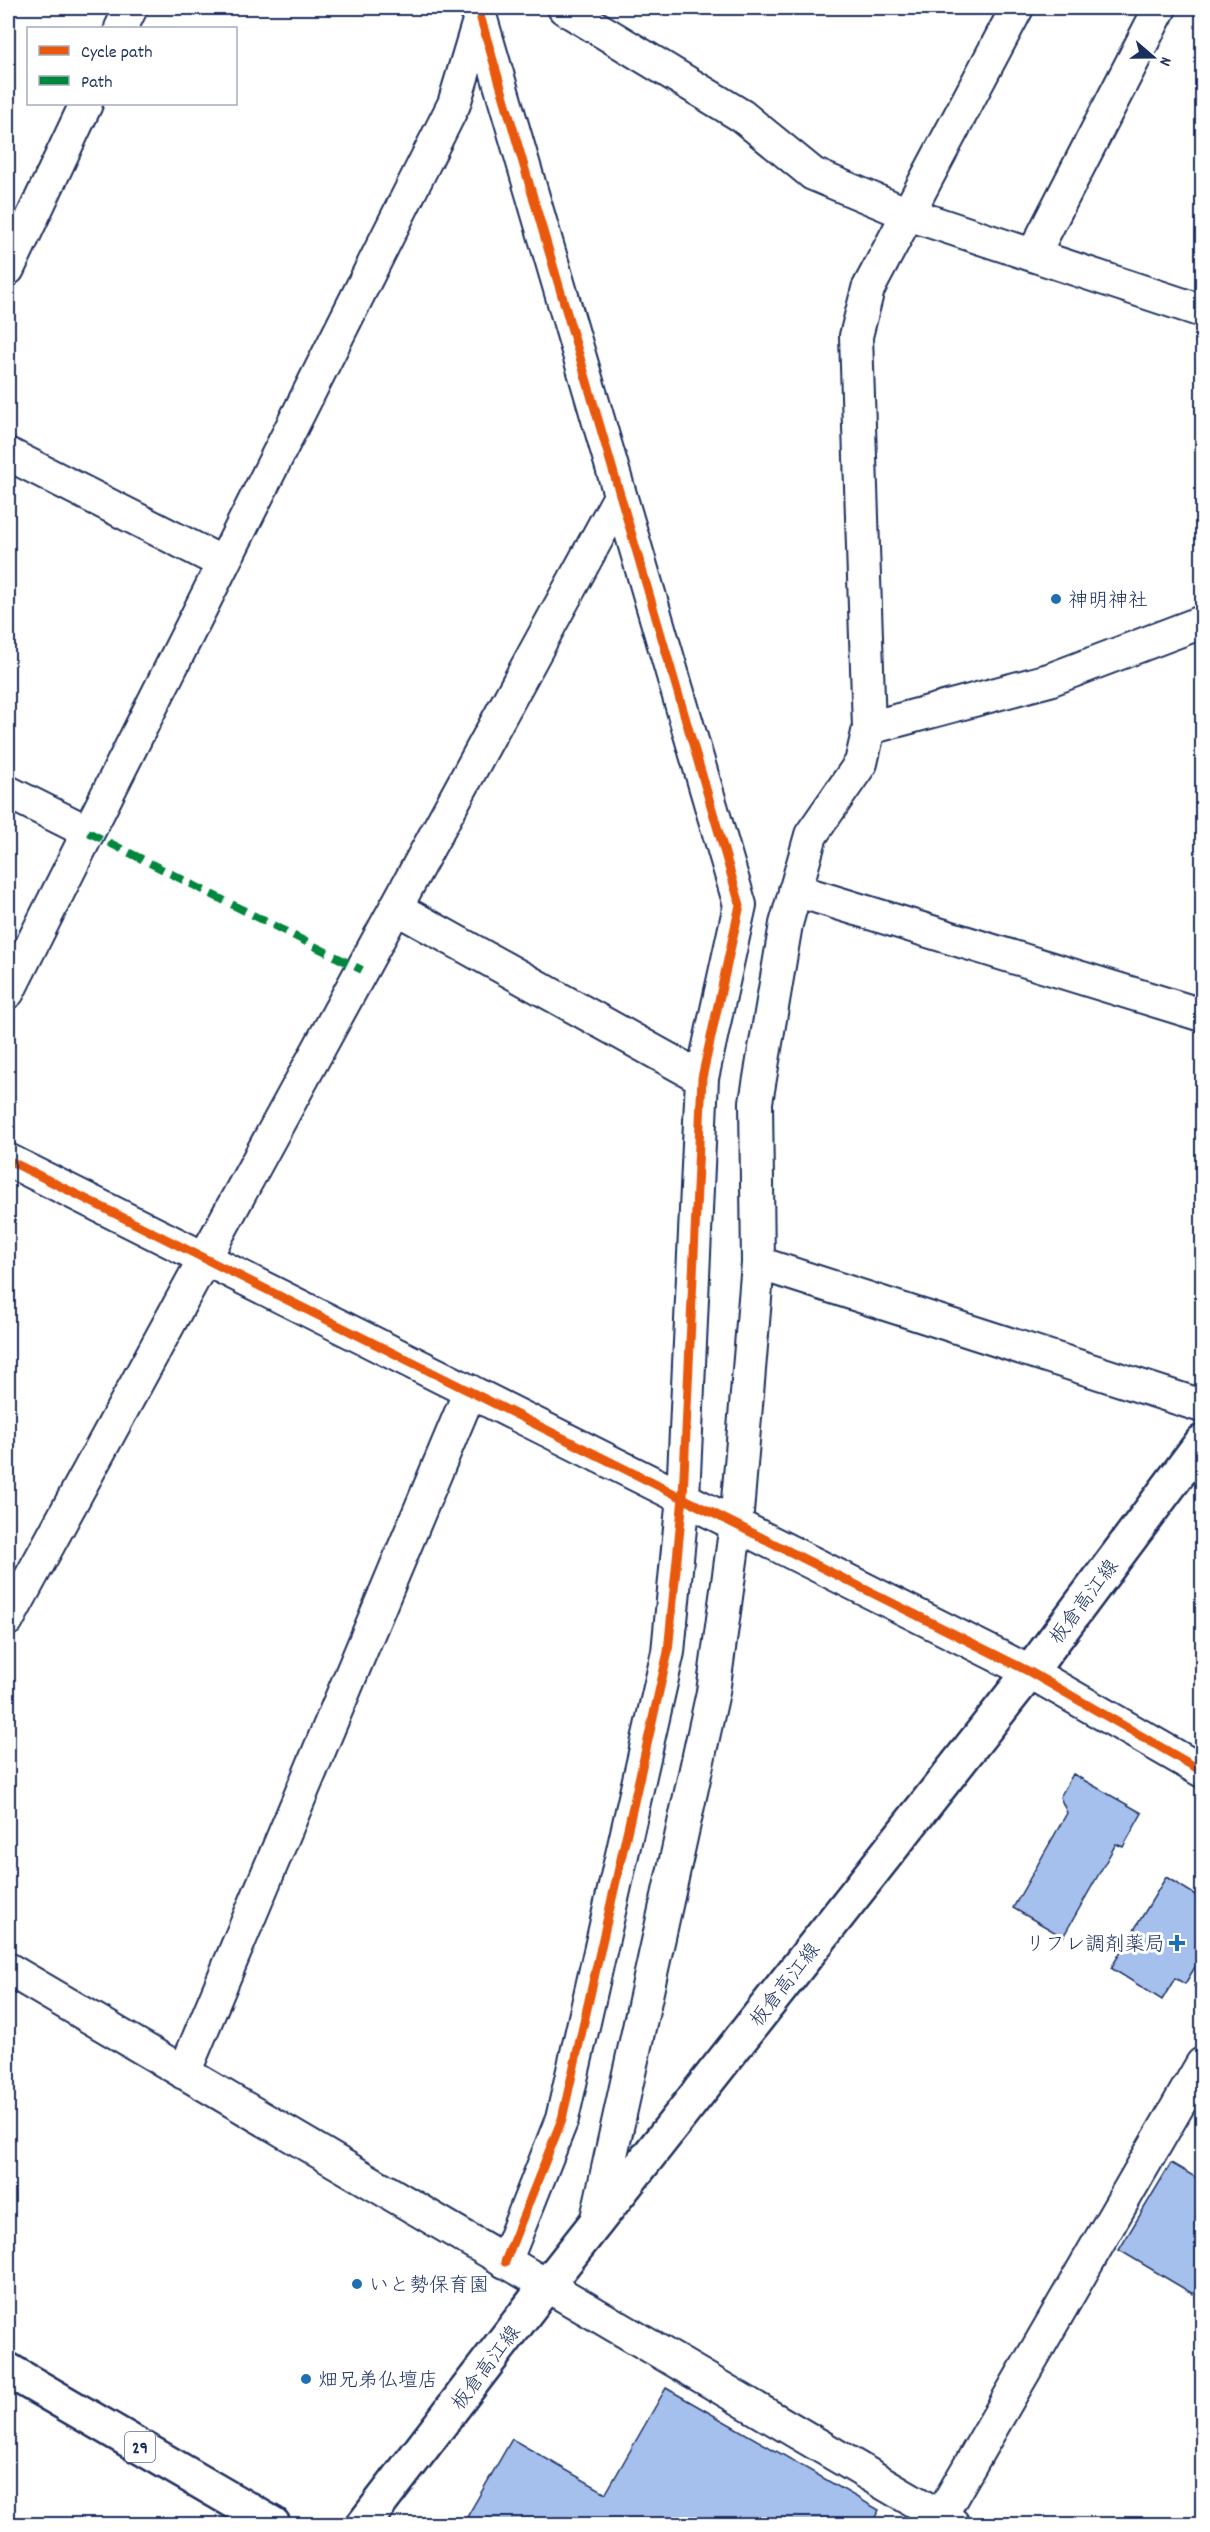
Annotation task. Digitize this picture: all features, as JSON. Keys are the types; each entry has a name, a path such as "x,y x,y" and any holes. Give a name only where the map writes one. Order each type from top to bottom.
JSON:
{"main road":[{"name":"板倉高江線","path":"364,2524 546,2286 1030,1672 1203,1442"},
{"name":"29","path":"8,2370 273,2524"}],"street":[{"path":"122,27 131,8"},
{"path":"564,8 742,116 813,174 908,214 1203,311"},
{"path":"596,2223 713,1692 736,1524 758,1263 756,1102 786,924 810,835 861,763 869,728 856,336 868,289 1017,8"},
{"path":"1033,255 1160,8"},
{"path":"481,13 619,498 740,904 702,1078 683,1497 668,1652 562,2119 505,2262"},
{"path":"8,992 454,104 481,13"},
{"path":"8,269 86,105"},
{"path":"8,454 223,563"},
{"path":"8,1619 619,498"},
{"path":"869,728 1049,680 1203,622"},
{"path":"8,792 88,832"},
{"path":"795,890 1203,1015"},
{"path":"396,908 702,1078"},
{"path":"8,1160 1030,1672 1203,1771"},
{"path":"758,1263 1203,1406"},
{"path":"184,2073 470,1391"},
{"path":"8,1969 947,2521 1203,2064"}],"building":[{"path":"1073,1774 1142,1813 1123,1847 1116,1844 1063,1937 1013,1908 1067,1813 1060,1797"},
{"path":"1166,1877 1202,1899 1202,1971 1195,1967 1185,1984 1175,1978 1162,2000 1111,1968"},
{"path":"1202,1972 1202,1991 1194,1986"},
{"path":"1171,2163 1200,2180 1202,2175 1202,2277 1193,2294 1119,2250"},
{"path":"666,2388 879,2510 871,2524 463,2524 512,2439 606,2493"}],"marked path":[{"path":"88,832 362,970"}],"cycle path":[{"path":"481,19 740,905 702,1078 683,1497 668,1652 562,2119 505,2262"},
{"path":"8,1160 1030,1672 1202,1771"}],"place":[{"name":"神明神社","path":"1056,599"},
{"name":"リフレ調剤薬局","path":"1177,1943"},
{"name":"いと勢保育園","path":"357,2284"},
{"name":"畑兄弟仏壇店","path":"306,2379"}]}
